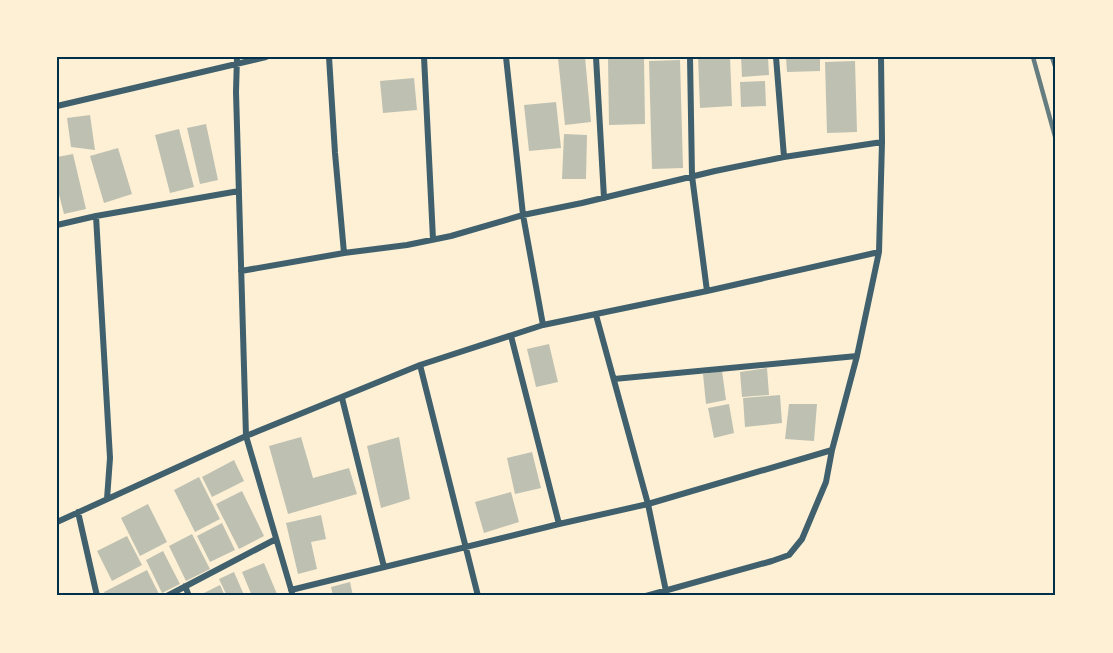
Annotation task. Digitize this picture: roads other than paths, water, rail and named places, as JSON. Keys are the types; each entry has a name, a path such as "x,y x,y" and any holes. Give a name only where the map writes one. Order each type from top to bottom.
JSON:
{"street":[{"path":"57,106 237,60 266,57"},
{"path":"329,57 344,253"},
{"path":"424,57 433,239"},
{"path":"506,57 523,215 543,325"},
{"path":"596,57 604,198"},
{"path":"690,57 692,176 707,291"},
{"path":"776,57 784,157"},
{"path":"646,596 667,593 789,555 802,538 826,482 831,450 857,356 879,252 882,142 881,57"},
{"path":"237,60 246,436 292,593 384,567 648,504 831,450"},
{"path":"241,271 344,253 407,245 451,236 523,215 692,176 784,157 882,142"},
{"path":"57,225 239,191"},
{"path":"96,216 110,458 107,499"},
{"path":"57,522 246,436 420,365 543,325 879,252"},
{"path":"596,315 648,504 667,593"},
{"path":"511,336 559,524"},
{"path":"614,379 857,356"},
{"path":"420,365 478,596"},
{"path":"342,398 384,567"},
{"path":"78,512 97,596"},
{"path":"166,596 276,539"},
{"path":"185,586 189,596"}],"railway":[{"path":"1033,57 1056,140"},
{"path":"1052,57 1056,69"}]}
